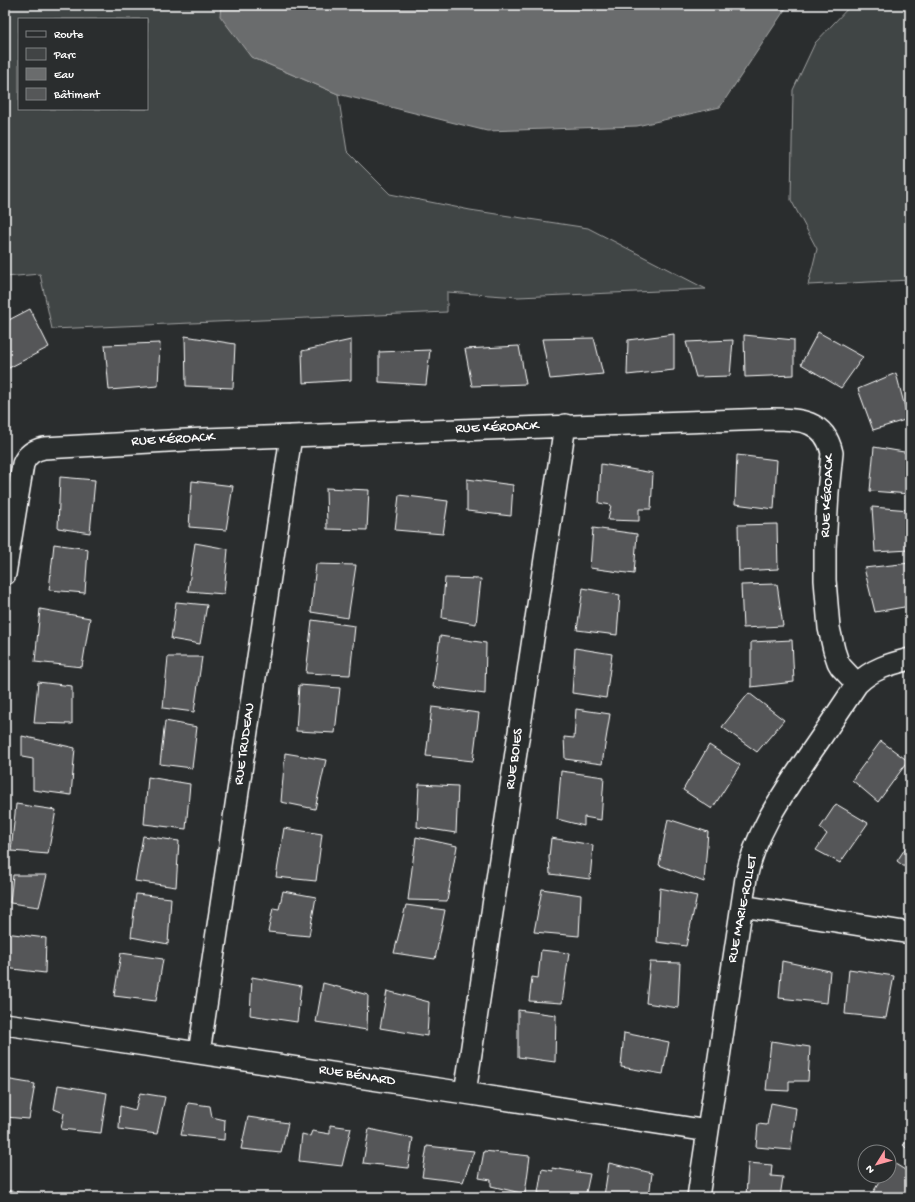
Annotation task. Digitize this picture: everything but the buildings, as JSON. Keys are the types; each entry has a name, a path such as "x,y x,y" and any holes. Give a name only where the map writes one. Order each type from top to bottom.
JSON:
{"street":[{"name":"RUE KÉROACK","path":"5,574 23,464 29,454 37,450 50,447 204,438 784,419 807,422 819,429 827,439 832,453 828,492 825,572 830,636 838,662 857,684"},
{"name":"RUE BOIES","path":"465,1093 565,425"},
{"name":"RUE TRUDEAU","path":"199,1053 291,436"},
{"name":"RUE MARIE-ROLLET","path":"698,1197 742,906 749,865 756,843 785,791 857,684 879,668 910,659"},
{"path":"742,906 910,934"},
{"name":"RUE BÉNARD","path":"5,1024 708,1131"}],"green space":[{"path":"5,5 222,5 251,57 338,94 347,151 390,194 470,210 588,228 706,289 518,297 447,292 447,312 52,329 40,274 5,277"},
{"path":"851,5 910,5 910,280 808,285 817,249 791,200 793,90 815,43"}],"water":[{"path":"221,5 788,5 720,107 637,126 487,131 338,94 251,57 220,16"}]}
